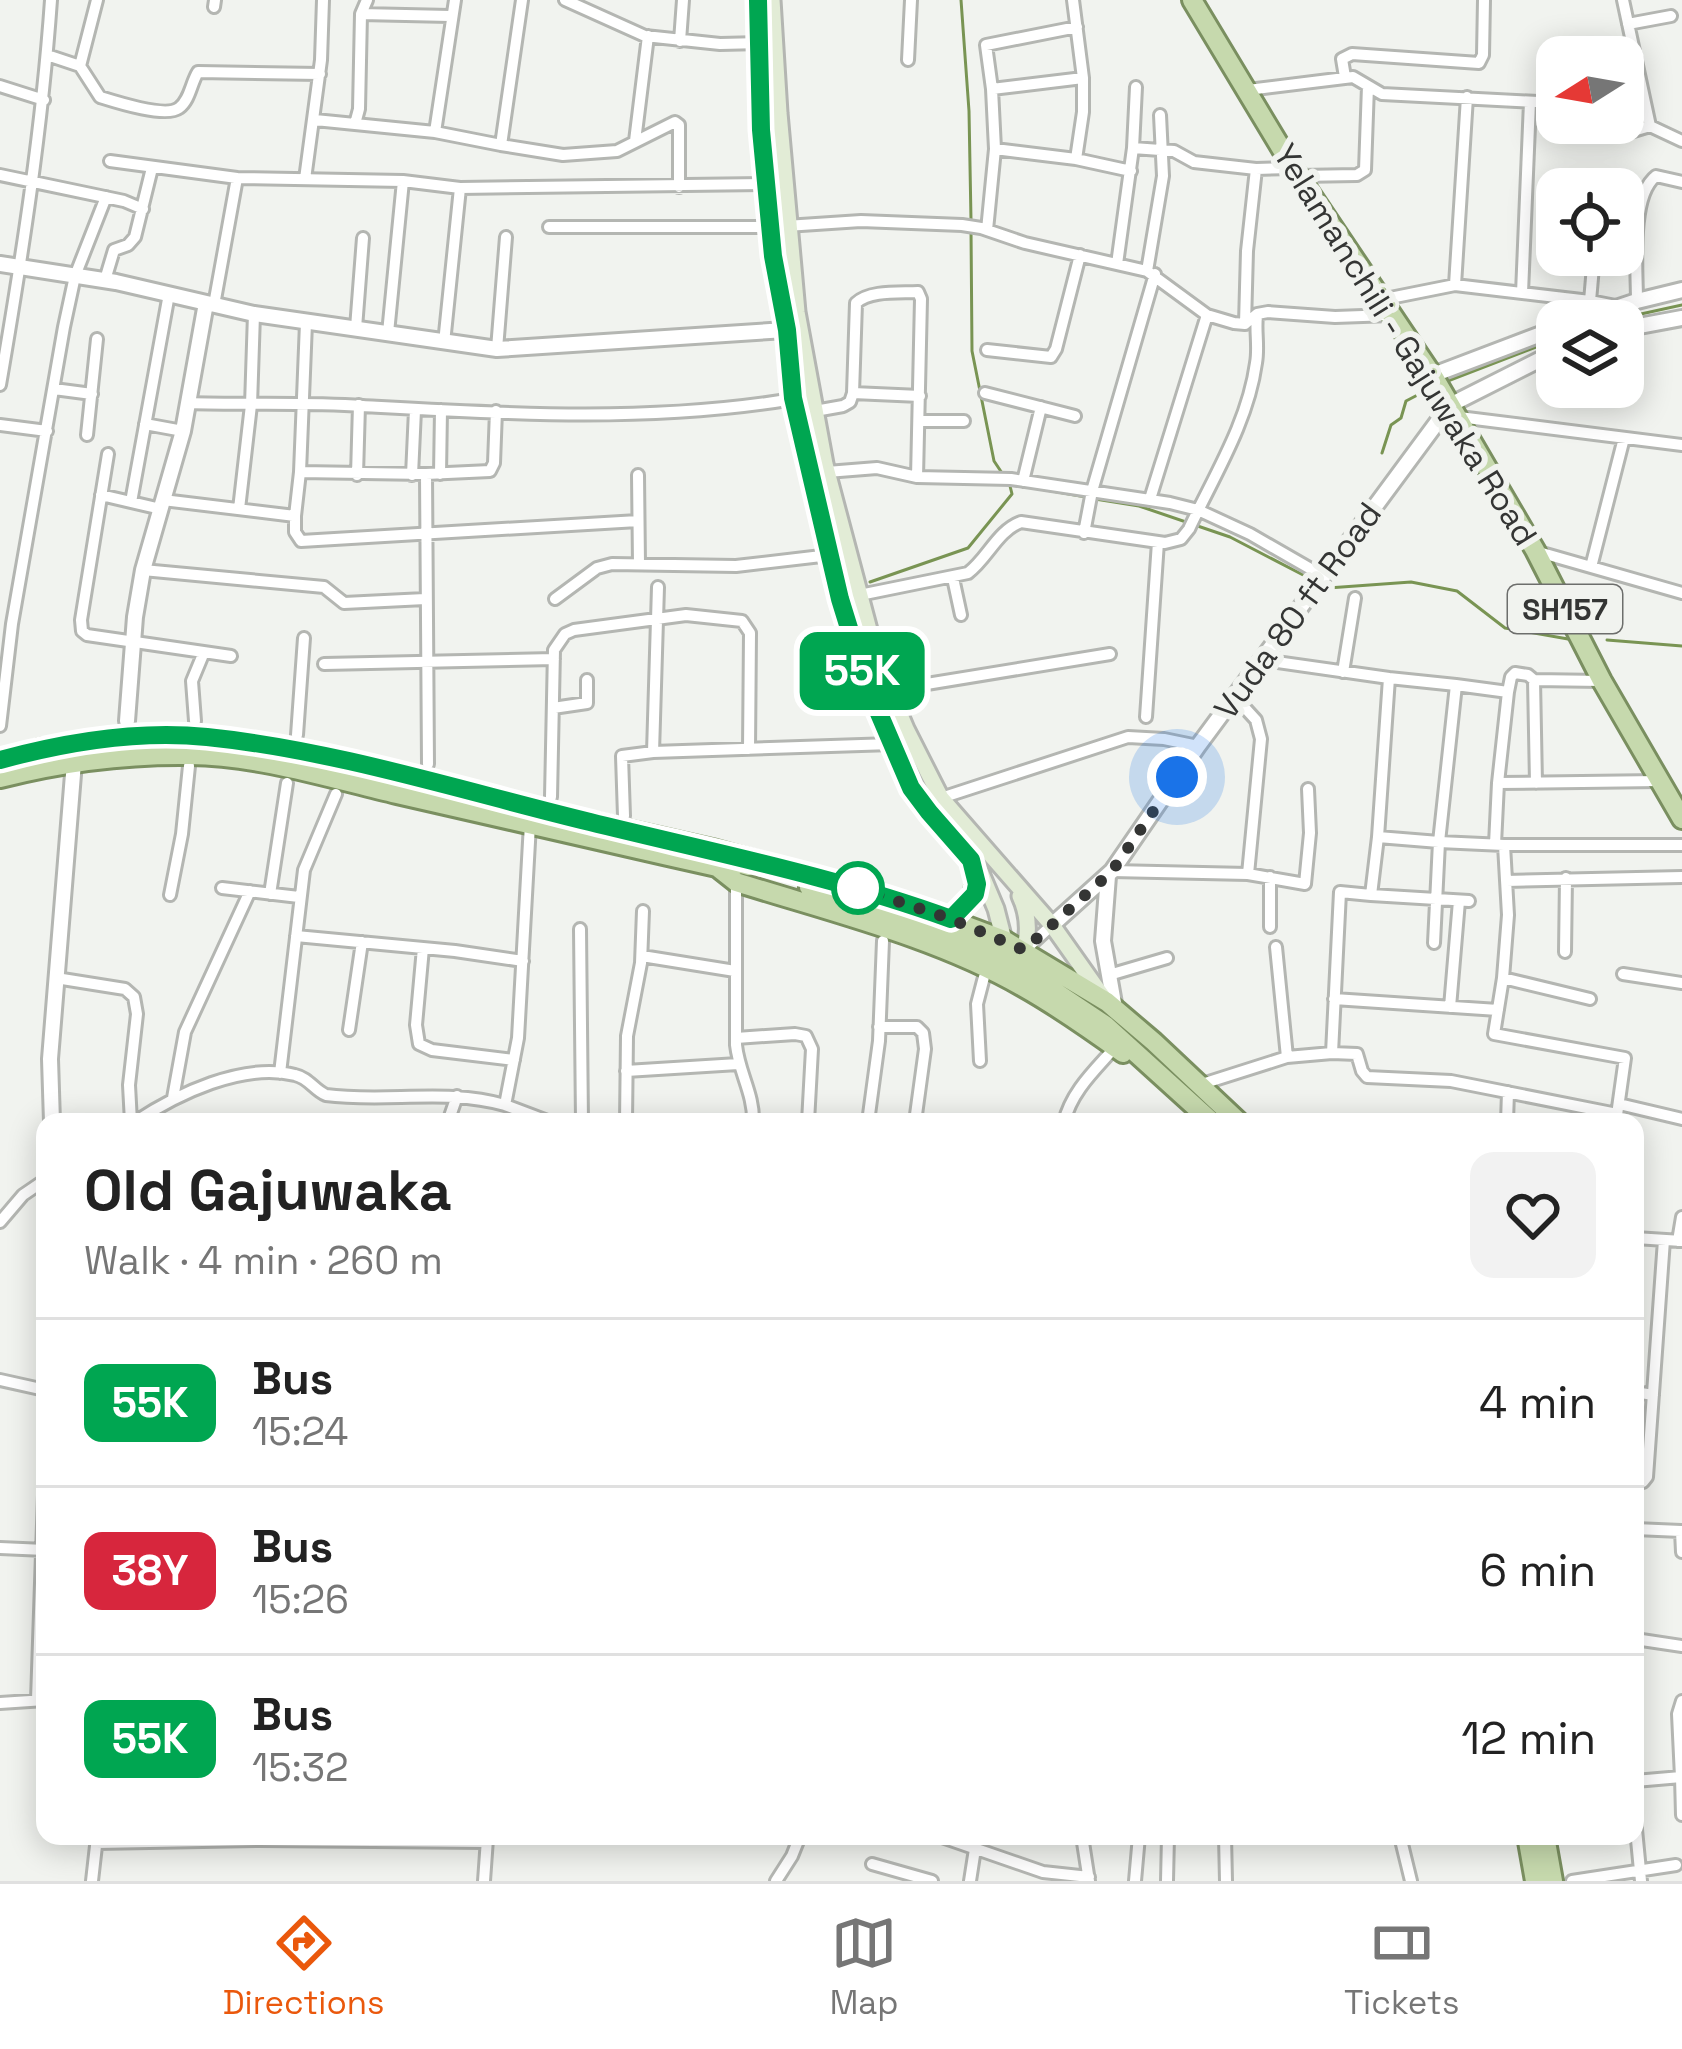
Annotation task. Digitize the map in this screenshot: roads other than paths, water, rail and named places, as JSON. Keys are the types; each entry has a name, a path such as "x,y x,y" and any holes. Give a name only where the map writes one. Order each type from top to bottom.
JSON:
{"main road":[{"path":"758,0 766,184 780,226 827,472 890,691 941,798 1052,925 1111,1006 1229,1113"},
{"path":"772,0 780,226 773,256 793,398 840,599 866,683 919,800 971,860 990,892 1011,952"},
{"name":"Yelamanchili - Gajuwaka Road","path":"1192,0 1296,172 1434,377 1682,819"},
{"path":"0,760 88,742 205,736 369,767 862,890 951,919 1011,952 1076,995 1202,1113"},
{"path":"0,778 74,762 129,757 228,758 530,824 711,854 1011,952"},
{"path":"711,854 736,882 898,932 983,967 1149,1066"},
{"path":"951,919 975,894 971,860"},
{"path":"1007,872 1026,909 1027,927 1011,952"},
{"path":"1076,995 1111,1006"},
{"path":"1529,1845 1535,1881"},
{"path":"1547,1845 1553,1881"}],"street":[{"path":"0,385 44,100 51,0"},
{"path":"80,66 97,0"},
{"path":"305,179 320,74 322,0"},
{"path":"355,124 361,14 367,0"},
{"path":"435,132 454,0"},
{"path":"501,145 522,0"},
{"path":"565,0 648,37 761,43"},
{"path":"680,40 683,0"},
{"path":"908,60 911,0"},
{"path":"1073,0 1083,78 1076,159"},
{"path":"1345,77 1342,59 1352,54 1479,63 1484,0"},
{"path":"1623,0 1650,126"},
{"path":"361,14 450,16"},
{"path":"1628,24 1671,16"},
{"path":"984,229 995,149 986,45 1077,27"},
{"path":"635,141 648,37"},
{"path":"47,55 80,66 100,97 166,112 178,109 188,98 198,72 320,74"},
{"path":"1248,90 1353,76 1382,94 1536,103"},
{"path":"992,89 1083,78"},
{"path":"0,86 44,100"},
{"path":"1133,148 1174,151 1194,162 1357,175 1365,170 1368,86"},
{"path":"1117,264 1131,171 1136,87"},
{"path":"1455,285 1467,97"},
{"path":"1522,293 1530,103"},
{"path":"1084,532 1151,272 1163,176 1160,115"},
{"path":"315,120 435,132 563,155 616,152 675,122 680,125 679,187"},
{"path":"1644,128 1650,126 1682,142"},
{"path":"995,149 1131,171"},
{"path":"110,161 237,178 403,181 460,188 766,184"},
{"path":"106,280 114,250 132,242 152,168"},
{"path":"1245,324 1256,169"},
{"path":"0,175 143,209"},
{"path":"1637,300 1636,233 1648,183 1656,176 1682,182"},
{"path":"127,721 143,570 183,431 237,178"},
{"path":"388,333 403,181"},
{"path":"444,343 460,188"},
{"path":"0,726 16,601 75,276 106,197"},
{"path":"549,226 780,226 861,221 962,225 1151,272 1207,315 1245,324"},
{"path":"497,349 506,237"},
{"path":"356,328 364,238"},
{"path":"988,350 1046,358 1054,354 1080,256"},
{"path":"0,264 106,280 306,323 497,349 787,330"},
{"path":"1245,324 1268,312 1335,317 1455,285 1582,300"},
{"path":"1641,300 1682,290"},
{"path":"815,411 850,402 856,303 861,297 918,292 917,477"},
{"path":"131,502 169,294"},
{"path":"239,509 254,314"},
{"path":"840,599 968,573 1014,524 1034,522 1158,542 1181,539 1237,430 1248,398 1257,359 1257,314"},
{"path":"1150,499 1207,315"},
{"path":"1644,325 1682,318"},
{"path":"306,323 295,516 295,532 301,541 638,521"},
{"path":"1434,377 1536,336"},
{"path":"87,435 98,340"},
{"path":"1452,408 1536,362"},
{"path":"54,389 92,394"},
{"path":"853,393 920,396"},
{"path":"985,394 1076,416"},
{"path":"188,403 640,416 728,410 793,398"},
{"path":"356,475 358,405"},
{"path":"1017,480 1041,407"},
{"path":"1452,408 1682,445"},
{"name":"Vuda 80 ft Road","path":"1052,925 1110,873 1323,576 1452,408"},
{"path":"415,410 426,533 428,764"},
{"path":"440,474 441,410"},
{"path":"301,472 485,472 493,467 496,411"},
{"path":"919,422 964,421"},
{"path":"145,424 183,431"},
{"path":"0,425 47,431"},
{"path":"1591,567 1624,438"},
{"path":"108,454 80,626 87,635 231,656"},
{"path":"827,472 877,468 917,477 1017,480 1150,499 1198,510 1323,576"},
{"path":"638,475 639,564"},
{"path":"101,495 131,502 295,516"},
{"path":"1146,716 1158,542"},
{"path":"1535,550 1682,593"},
{"path":"555,599 604,566 736,566 830,555"},
{"path":"143,570 324,587 344,603 425,599"},
{"path":"953,578 961,615"},
{"path":"653,752 658,587"},
{"path":"0,598 16,601"},
{"path":"1343,672 1355,598"},
{"path":"551,797 554,659 558,641 574,630 702,615 734,619 747,626 749,748"},
{"path":"297,735 304,638"},
{"path":"195,721 192,681 204,652"},
{"path":"890,691 1109,653"},
{"path":"324,664 554,659"},
{"path":"1263,660 1508,692"},
{"path":"1199,1085 1287,1057 1358,1054 1367,1077 1451,1082 1617,1113 1625,1058 1494,1034 1508,915 1498,783 1512,675 1602,681"},
{"path":"1371,895 1389,678"},
{"path":"553,708 587,703 587,680"},
{"path":"1534,680 1535,783"},
{"path":"1434,943 1456,685"},
{"path":"1235,697 1256,720 1261,739 1248,874"},
{"path":"941,798 1116,740 1147,737 1198,746"},
{"path":"624,816 622,756 892,744"},
{"path":"51,1113 56,978 74,762"},
{"path":"170,895 189,766"},
{"path":"1498,783 1658,781"},
{"path":"270,894 287,783"},
{"path":"1111,1006 1103,941 1110,873 1248,874 1305,884 1310,833 1307,789"},
{"path":"280,1073 299,897 307,860 336,794"},
{"path":"498,1113 514,1060 530,824"},
{"path":"1378,838 1682,845"},
{"path":"1270,877 1270,927"},
{"path":"1506,881 1682,877"},
{"path":"1565,878 1565,952"},
{"path":"736,882 736,1038 738,1064 753,1100 753,1113"},
{"path":"222,888 299,897"},
{"path":"173,1098 185,1032 250,891"},
{"path":"1332,1053 1340,892 1464,901 1450,1007"},
{"path":"626,1113 627,1036 642,956 644,911"},
{"path":"1011,952 1052,925"},
{"path":"580,929 582,1113"},
{"path":"296,936 523,961"},
{"path":"869,1113 880,1027 883,941"},
{"path":"349,1030 362,942"},
{"path":"1276,947 1287,1057"},
{"path":"423,948 416,1025 419,1044 432,1050 514,1060"},
{"path":"642,956 735,971"},
{"path":"1109,975 1167,958"},
{"path":"1623,974 1682,983"},
{"path":"980,1061 977,1004 984,977"},
{"path":"56,978 125,989 134,997 132,1113"},
{"path":"1503,978 1590,999"},
{"path":"1334,999 1498,1010"},
{"path":"880,1027 917,1027 923,1033 916,1113"},
{"path":"736,1038 806,1036 812,1048 808,1113"},
{"path":"1067,1113 1077,1091 1109,1054"},
{"path":"626,1071 738,1064"},
{"path":"148,1113 213,1082 280,1073 304,1078 320,1093 336,1096 457,1096 526,1113"},
{"path":"1507,1113 1508,1092"},
{"path":"451,1113 457,1096"},
{"path":"1644,1115 1682,1119"},
{"path":"1,1219 36,1186"},
{"path":"1644,1239 1680,1241 1682,1216"},
{"path":"1644,1481 1664,1240"},
{"path":"0,1380 36,1388"},
{"path":"1644,1394 1653,1395"},
{"path":"1644,1529 1681,1531 1682,1562"},
{"path":"0,1548 36,1550"},
{"path":"1644,1640 1682,1646"},
{"path":"0,1703 36,1700"},
{"path":"1682,1701 1678,1714 1682,1814"},
{"path":"1644,1780 1681,1777"},
{"path":"92,1881 95,1845"},
{"path":"484,1881 487,1845"},
{"path":"776,1881 796,1845"},
{"path":"964,1845 1043,1872 1089,1879 1083,1845"},
{"path":"1135,1881 1138,1845"},
{"path":"1167,1881 1168,1845"},
{"path":"1225,1845 1226,1881"},
{"path":"1402,1845 1411,1881"},
{"path":"1637,1845 1640,1875"},
{"path":"970,1881 975,1849"},
{"path":"1137,1856 1168,1857"},
{"path":"872,1864 932,1881"},
{"path":"1572,1881 1640,1875 1676,1865"}],"waterway":[{"path":"961,0 971,220"},
{"path":"971,229 972,351 994,461 1002,473"},
{"path":"1644,313 1682,305"},
{"path":"1445,382 1536,347"},
{"path":"1382,453 1406,401 1431,388"},
{"path":"1012,484 1086,497"},
{"path":"870,582 968,548 1012,494 1010,486"},
{"path":"1095,499 1139,506 1230,537 1307,577"},
{"path":"1328,588 1411,582 1457,591 1505,628 1568,639"},
{"path":"1607,640 1682,646"}]}
